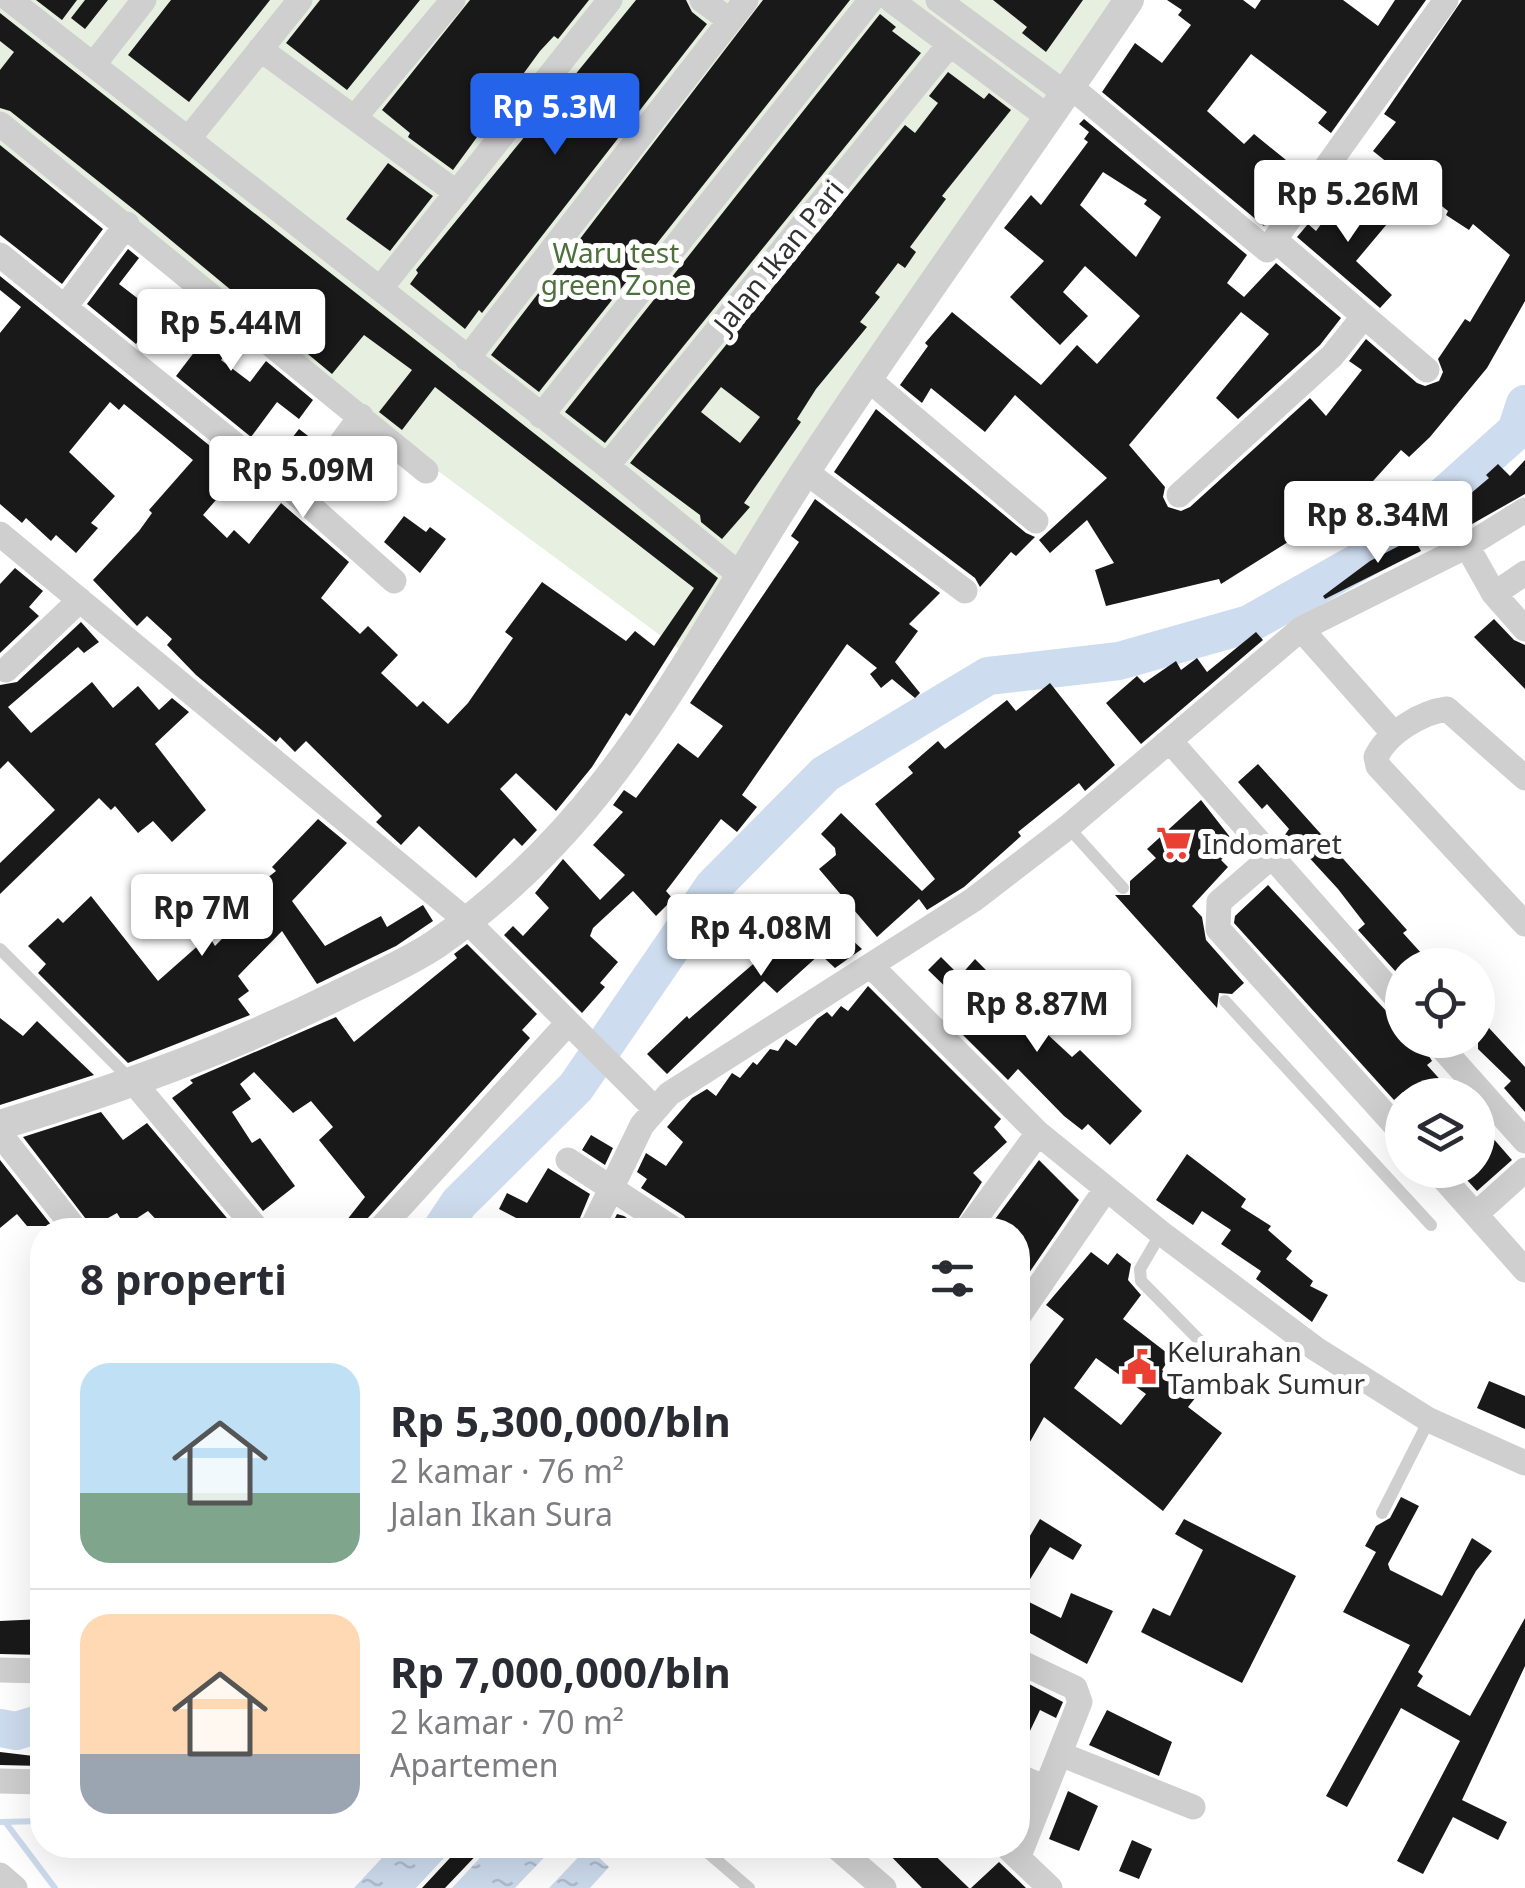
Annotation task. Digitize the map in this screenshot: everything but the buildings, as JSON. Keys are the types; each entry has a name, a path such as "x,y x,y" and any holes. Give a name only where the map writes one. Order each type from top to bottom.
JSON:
{"street":[{"path":"10,0 607,466 740,576"},
{"path":"94,64 144,0"},
{"path":"189,138 300,0"},
{"path":"355,117 453,0"},
{"path":"380,288 610,0"},
{"path":"702,0 729,20"},
{"path":"467,359 746,0"},
{"path":"541,416 871,0"},
{"path":"891,0 950,45 1062,100"},
{"path":"938,0 1062,100 1262,250 1270,248 1446,0"},
{"path":"0,1124 135,1084 290,1019 432,947 517,880 607,783 668,700 806,472 1130,0"},
{"name":"Jalan Ikan Pari","path":"607,466 950,45"},
{"path":"260,49 457,193"},
{"path":"0,124 426,471"},
{"path":"65,308 127,224"},
{"path":"1275,240 1427,370"},
{"path":"1,258 301,498 394,581"},
{"path":"1179,495 1308,380 1364,316"},
{"path":"868,379 1036,521"},
{"path":"301,498 361,416"},
{"path":"806,472 965,591"},
{"path":"1481,570 1525,510"},
{"path":"0,534 467,921 654,1108"},
{"path":"1481,570 1525,629"},
{"path":"597,1218 654,1108 710,1065 872,968 974,900 1309,640 1481,570 1525,572"},
{"path":"6,670 80,600"},
{"path":"1309,640 1394,734"},
{"path":"1525,778 1447,709 1435,711 1394,734 1378,750 1378,766 1525,924"},
{"path":"1172,744 1385,985"},
{"path":"1272,857 1219,902 1218,929 1385,1114"},
{"path":"872,968 1038,1133 1161,1233 1316,1349 1429,1420 1525,1463"},
{"path":"391,1218 575,1028"},
{"path":"1451,1058 1525,1141"},
{"path":"135,1084 248,1218"},
{"path":"976,1218 1038,1133"},
{"path":"0,1134 66,1218"},
{"path":"568,1160 657,1218"},
{"path":"1476,1214 1525,1170"},
{"path":"1452,1188 1525,1270"},
{"path":"1030,1300 1106,1189"},
{"path":"1030,1667 1078,1691 1080,1702 1030,1818"},
{"path":"0,1670 30,1671"},
{"path":"1060,1754 1192,1806"},
{"path":"0,1780 30,1781"},
{"path":"1030,1781 1046,1788"},
{"path":"849,1858 884,1888"},
{"path":"1019,1858 1050,1888"},
{"path":"0,1875 15,1888"}],"lane":[{"path":"1068,827 1123,888"},
{"path":"0,949 135,1084"},
{"path":"1225,1001 1431,1225"},
{"path":"1161,1233 1140,1270 1141,1281 1206,1347"},
{"path":"1382,1513 1429,1420"},
{"path":"715,1858 749,1888"}],"green space":[{"name":"Waru test green Zone","path":"0,0 1129,0 691,658 0,147"}],"water":[{"path":"382,1858 444,1858 416,1888 354,1888"},
{"path":"480,1858 544,1858 515,1888 452,1888"},
{"path":"578,1858 600,1858 609,1867 590,1888 549,1888"}],"waterway":[{"path":"449,1218 459,1203 576,1087 713,887 825,774 988,676 1119,661 1249,624 1389,545 1516,431 1525,404"},
{"path":"0,1728 16,1731 30,1727"},
{"path":"0,1822 30,1821"},
{"path":"6,1823 30,1855"},
{"path":"32,1858 55,1888"}],"place":[{"name":"Indomaret","path":"1174,843"},
{"name":"Kelurahan Tambak Sumur","path":"1139,1367"}]}
